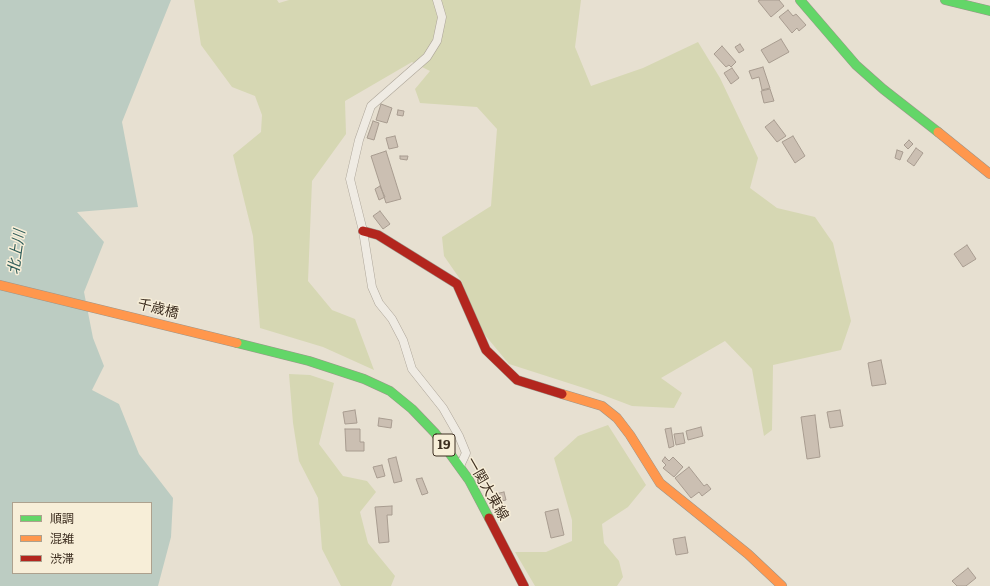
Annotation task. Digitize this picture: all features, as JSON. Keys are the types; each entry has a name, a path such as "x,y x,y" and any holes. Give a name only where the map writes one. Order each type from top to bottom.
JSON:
{"street":[{"path":"437,0 442,17 437,40 427,57 371,106 359,140 350,179 363,231 372,287 403,340 412,369 443,408 459,436 466,453 460,466"},
{"path":"800,0 856,65 883,89 990,174"},
{"path":"945,0 990,11"},
{"path":"363,231 378,235 457,284 486,350 517,380 602,406 617,418 630,435 660,483 748,554 782,586"},
{"name":"千歳橋","path":"0,285 309,361"},
{"name":"一関大東線","path":"309,361 356,376 390,391 412,409 435,432 469,480 524,586"}],"green space":[{"path":"194,0 277,0 279,3 289,0 581,0 575,47 591,86 643,68 698,42 720,78 758,158 750,188 777,208 815,217 833,243 851,321 841,350 773,365 772,430 764,436 752,369 725,341 661,378 682,393 674,408 632,406 587,389 509,364 475,323 462,282 444,256 442,237 491,206 497,129 477,107 420,103 415,89 430,71 412,62 345,101 346,134 312,181 308,281 332,310 355,319 374,370 323,347 260,328 253,236 233,155 261,132 262,115 255,96 232,87 201,45"},
{"path":"289,374 310,375 334,383 319,444 343,476 367,481 376,492 360,512 368,543 395,576 391,586 341,586 322,549 318,498 299,461 293,423"},
{"path":"608,425 646,485 628,507 602,524 604,543 619,561 623,577 617,586 535,586 515,552 546,552 572,541 572,520 554,458 578,436"}],"water":[{"name":"北上川","path":"0,0 171,0 122,122 138,207 77,212 104,242 84,292 93,338 104,366 92,390 119,404 139,454 173,498 171,537 158,586 0,586"}],"building":[{"path":"779,0 784,6 771,17 758,1"},
{"path":"788,10 793,16 796,14 806,25 799,31 797,28 792,33 779,17"},
{"path":"781,39 789,52 769,63 761,50"},
{"path":"740,44 744,50 739,53 735,47"},
{"path":"722,46 736,62 731,67 729,65 726,67 714,54"},
{"path":"763,67 770,88 762,90 759,77 752,79 749,71"},
{"path":"732,68 739,78 731,84 724,73"},
{"path":"770,89 774,101 764,103 761,91"},
{"path":"381,104 392,108 387,123 376,120"},
{"path":"398,110 404,111 403,116 397,115"},
{"path":"774,120 786,136 777,142 765,127"},
{"path":"373,121 379,123 374,140 367,138"},
{"path":"395,136 398,147 389,149 386,138"},
{"path":"793,136 805,156 795,163 782,142"},
{"path":"909,140 913,144 908,149 904,145"},
{"path":"916,148 923,153 914,166 907,161"},
{"path":"897,150 903,152 900,160 895,158"},
{"path":"386,151 401,199 386,203 371,156"},
{"path":"400,156 408,156 407,160 400,159"},
{"path":"380,186 385,197 379,200 375,189"},
{"path":"380,211 390,224 383,229 373,216"},
{"path":"967,245 976,259 963,267 954,254"},
{"path":"881,360 886,384 872,386 868,363"},
{"path":"355,410 357,423 345,424 343,412"},
{"path":"840,410 843,426 830,428 827,412"},
{"path":"815,415 820,457 807,459 801,417"},
{"path":"379,418 392,420 391,428 378,426"},
{"path":"701,427 703,436 688,440 686,431"},
{"path":"671,428 674,446 669,448 665,429"},
{"path":"345,429 360,429 360,442 364,442 364,451 346,451"},
{"path":"683,433 685,443 676,445 674,434"},
{"path":"396,457 402,481 394,483 388,459"},
{"path":"665,457 669,461 673,457 683,467 674,477 663,468 666,465 662,461"},
{"path":"382,465 385,476 377,478 373,467"},
{"path":"689,467 704,486 707,484 711,489 702,496 699,492 691,498 675,478"},
{"path":"422,478 428,493 422,495 416,479"},
{"path":"504,492 506,500 497,502 495,494"},
{"path":"392,506 392,515 387,515 389,542 379,543 375,507"},
{"path":"558,509 564,535 551,538 545,512"},
{"path":"685,537 688,553 676,555 673,539"},
{"path":"968,568 976,578 966,586 957,586 952,581"}],"traffic: fast":[{"path":"800,0 856,65 883,89 938,132"},
{"path":"945,0 990,11"},
{"path":"237,343 309,361 364,379 390,391 412,409 435,433 469,480 489,518"}],"traffic: slow":[{"path":"938,132 990,174"},
{"path":"0,285 237,343"},
{"path":"562,394 602,406 617,418 630,435 660,483 748,554 782,586"}],"traffic: jam":[{"path":"363,231 378,235 457,284 486,350 517,380 562,394"},
{"path":"489,518 524,586"}]}
